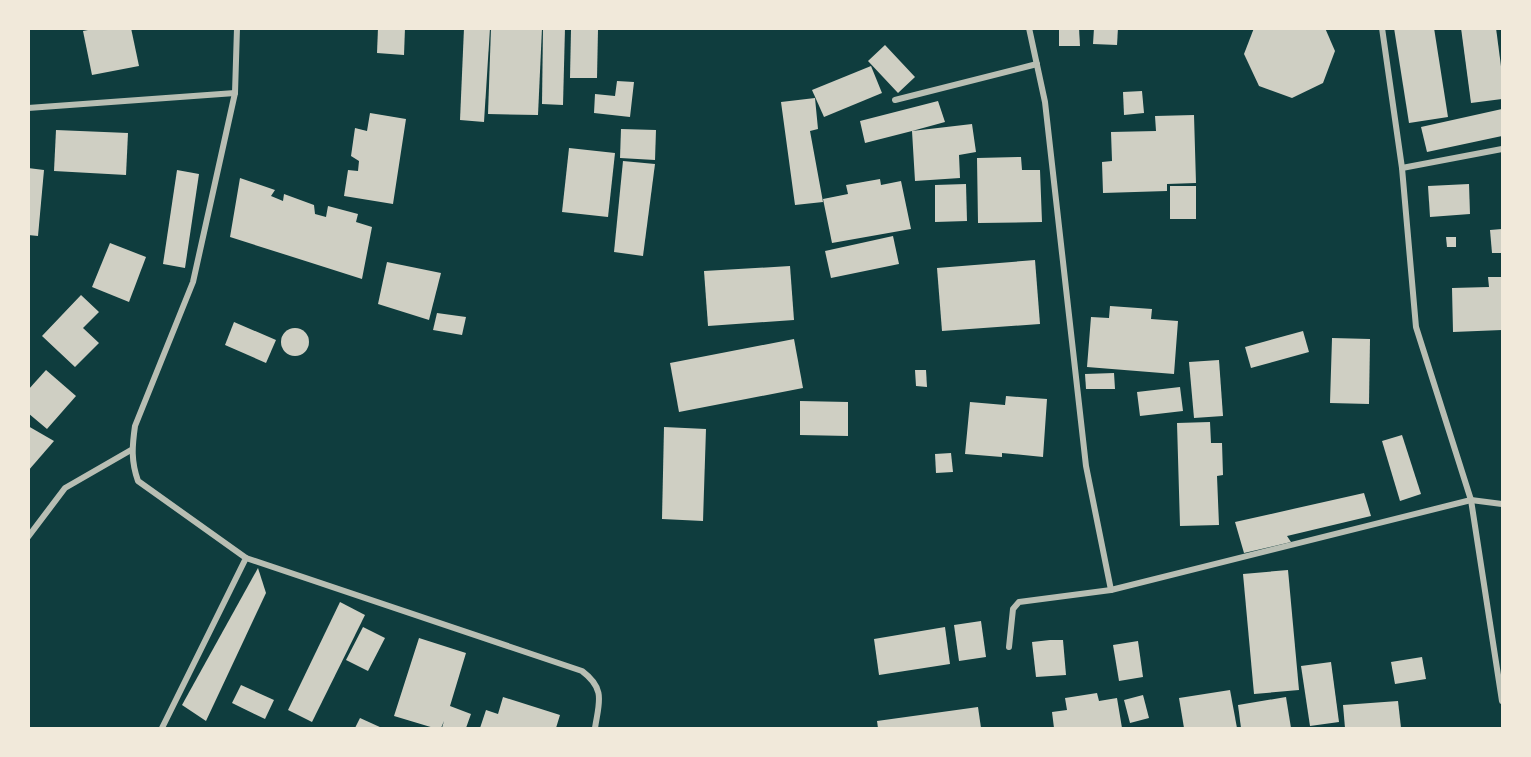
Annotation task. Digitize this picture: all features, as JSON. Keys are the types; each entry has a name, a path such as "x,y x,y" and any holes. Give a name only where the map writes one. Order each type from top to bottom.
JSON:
{"street":[{"path":"237,28 236,93 193,282 135,426 131,450 132,465 138,481 246,558 582,671 596,681 600,697 595,729"},
{"path":"1029,28 1045,102 1086,466 1112,590"},
{"path":"1382,28 1402,168 1416,327 1471,500 1503,701"},
{"path":"895,100 1037,64"},
{"path":"28,108 236,93"},
{"path":"1402,168 1503,149"},
{"path":"28,537 65,488 131,450"},
{"path":"1009,647 1013,609 1020,602 1112,590 1471,500 1503,504"},
{"path":"162,729 246,558"}],"building":[{"path":"98,28 131,28 139,66 92,75 83,31"},
{"path":"378,28 405,28 404,55 377,53"},
{"path":"464,28 490,28 484,122 460,120"},
{"path":"491,28 542,28 538,115 488,114"},
{"path":"543,28 565,28 563,105 542,104"},
{"path":"1059,28 1079,28 1080,46 1059,46"},
{"path":"1094,28 1118,28 1117,45 1093,44"},
{"path":"1254,28 1325,28 1335,51 1323,83 1292,98 1259,86 1244,54"},
{"path":"1394,28 1434,28 1448,117 1409,123"},
{"path":"1461,28 1496,28 1502,74 1502,99 1471,103"},
{"path":"571,30 598,30 597,78 570,78"},
{"path":"885,45 915,77 898,93 868,61"},
{"path":"871,66 882,93 824,117 812,90"},
{"path":"617,81 634,82 630,117 594,113 595,94 615,96"},
{"path":"1142,91 1144,113 1124,115 1123,92"},
{"path":"815,98 818,129 810,131 823,202 795,205 781,102"},
{"path":"938,101 945,122 865,143 860,121"},
{"path":"1502,109 1502,136 1427,152 1421,127"},
{"path":"370,113 406,119 393,204 344,196 348,170 358,171 359,161 351,156 355,128 367,131"},
{"path":"1194,115 1196,183 1167,184 1167,191 1103,193 1102,162 1112,161 1111,132 1156,131 1155,116"},
{"path":"972,124 976,152 959,155 960,178 915,181 912,131"},
{"path":"621,129 656,130 655,160 620,158"},
{"path":"56,130 128,133 126,175 54,171"},
{"path":"569,148 615,153 608,217 562,212"},
{"path":"1021,157 1022,170 1040,170 1042,222 978,223 977,158"},
{"path":"623,161 655,164 643,256 614,252"},
{"path":"28,168 44,170 38,236 28,235"},
{"path":"177,170 199,174 185,268 163,264"},
{"path":"240,178 275,190 271,196 283,201 284,194 314,205 315,214 326,217 328,206 358,214 356,222 372,227 362,279 230,237"},
{"path":"880,179 881,185 901,181 911,229 832,243 823,199 848,194 846,185"},
{"path":"966,184 967,221 935,222 935,185"},
{"path":"1469,184 1470,214 1430,217 1428,186"},
{"path":"1170,186 1196,186 1196,219 1170,219"},
{"path":"1502,229 1502,253 1492,253 1490,230"},
{"path":"893,236 899,264 831,278 825,251"},
{"path":"1446,237 1456,237 1456,247 1447,247"},
{"path":"110,243 146,257 129,302 92,287"},
{"path":"1035,260 1040,324 942,331 937,268"},
{"path":"387,262 441,273 429,320 378,304"},
{"path":"790,266 794,320 708,326 704,271"},
{"path":"1488,277 1502,277 1502,330 1453,332 1452,288 1489,287"},
{"path":"81,295 99,312 83,328 99,343 75,367 42,336"},
{"path":"1110,306 1152,309 1151,319 1178,321 1174,374 1087,367 1091,317 1109,318"},
{"path":"437,313 466,317 462,335 433,330"},
{"path":"234,322 276,340 266,363 225,345"},
{"path":"295,328 305,332 309,342 305,352 295,356 285,352 281,342 285,332"},
{"path":"1303,331 1309,352 1251,368 1245,347"},
{"path":"1332,338 1370,339 1369,404 1330,403"},
{"path":"794,339 803,388 679,412 670,363"},
{"path":"1219,360 1223,416 1194,418 1189,362"},
{"path":"46,370 76,396 47,429 28,413 28,390"},
{"path":"915,370 926,370 927,387 916,386"},
{"path":"1114,373 1115,389 1086,389 1085,374"},
{"path":"1180,387 1183,411 1140,416 1137,392"},
{"path":"1006,396 1047,399 1043,457 1002,453 1002,457 965,454 970,402 1005,405"},
{"path":"800,401 848,402 848,436 800,435"},
{"path":"1210,422 1211,443 1222,443 1223,475 1217,476 1219,525 1180,526 1177,423"},
{"path":"28,426 54,441 28,471"},
{"path":"664,427 706,429 703,521 662,519"},
{"path":"1402,435 1421,494 1400,501 1382,441"},
{"path":"951,453 953,472 936,473 935,454"},
{"path":"1364,493 1371,516 1287,536 1291,542 1244,553 1235,522"},
{"path":"258,568 266,593 206,721 182,705"},
{"path":"1288,570 1299,690 1254,694 1243,574"},
{"path":"340,602 365,615 312,722 288,710"},
{"path":"981,621 986,657 959,661 954,625"},
{"path":"363,627 385,638 368,671 346,660"},
{"path":"945,627 950,664 879,675 874,639"},
{"path":"419,638 466,653 450,706 471,714 466,728 442,728 444,721 441,728 434,728 394,716"},
{"path":"1063,640 1066,675 1036,677 1032,642"},
{"path":"1138,641 1143,677 1119,681 1113,645"},
{"path":"1422,657 1426,679 1395,684 1391,662"},
{"path":"1331,662 1339,722 1310,726 1301,666"},
{"path":"241,685 274,700 265,719 232,703"},
{"path":"1230,690 1237,728 1184,728 1179,698"},
{"path":"1097,693 1099,701 1117,698 1122,728 1054,728 1052,712 1067,710 1065,698"},
{"path":"1143,695 1149,718 1130,723 1124,700"},
{"path":"503,697 560,715 556,728 480,728 486,710 498,714"},
{"path":"1286,697 1291,728 1241,728 1238,705"},
{"path":"1398,701 1401,728 1345,728 1343,705"},
{"path":"978,707 981,728 878,728 877,721"},
{"path":"360,718 382,728 355,728"}]}
